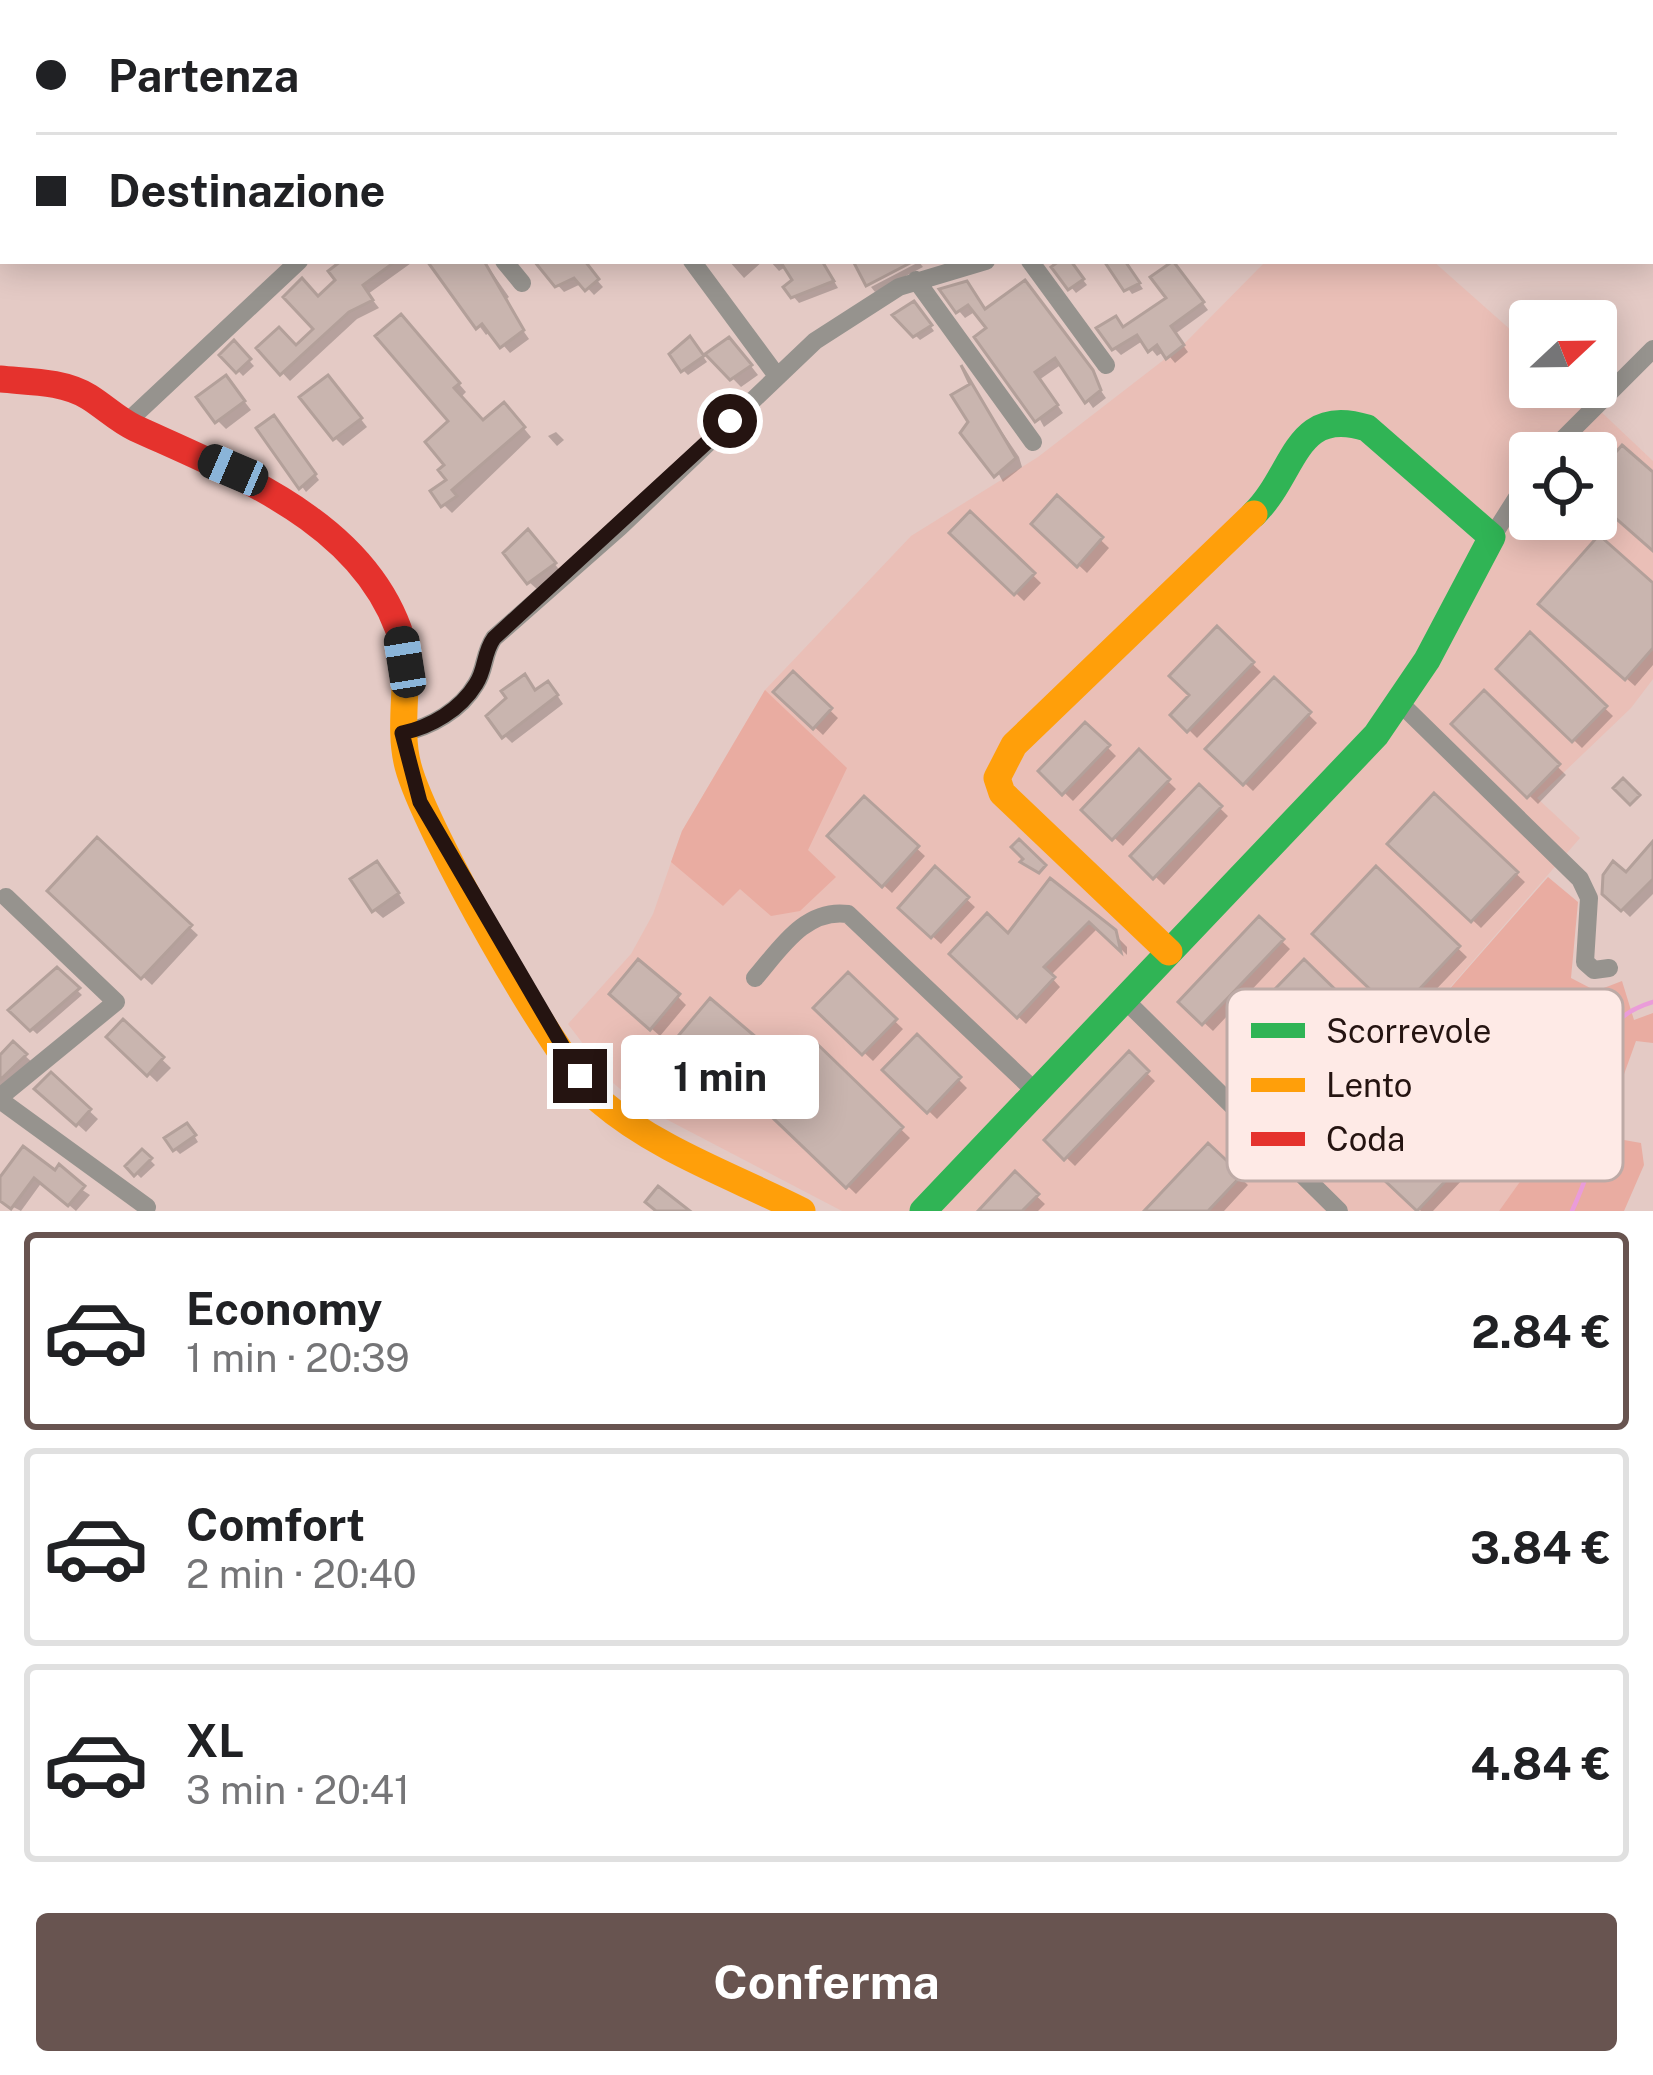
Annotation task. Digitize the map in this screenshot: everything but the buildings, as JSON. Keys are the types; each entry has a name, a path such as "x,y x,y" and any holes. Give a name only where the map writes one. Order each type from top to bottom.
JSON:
{"street":[{"path":"125,424 296,264"},
{"path":"506,264 521,283"},
{"path":"694,264 777,376"},
{"path":"402,733 421,729 455,707 477,683 483,653 494,638 620,527 777,376 854,314 916,280 975,264"},
{"path":"1032,264 1106,365"},
{"path":"916,280 1033,442"},
{"path":"1570,432 1653,349"},
{"path":"0,379 84,393 125,424 233,470 290,503 340,547 400,632 405,662 402,733 420,802 565,1057 595,1096 629,1120 802,1211"},
{"path":"1169,952 1002,793 997,778 1014,746 1277,492 1288,473 1293,448 1307,433 1330,422 1367,428 1492,537"},
{"path":"923,1211 1400,703 1509,510"},
{"path":"1400,703 1580,879 1589,898 1586,962 1594,970 1609,968"},
{"path":"6,897 116,1002 0,1099 147,1207"},
{"path":"755,978 800,927 832,912 848,914 1036,1092"},
{"path":"1124,999 1227,1101"},
{"path":"1309,1181 1339,1211"}],"shaded area":[{"path":"1263,264 1436,264 1509,328 1509,408 1597,408 1653,461 1653,679 1631,708 1537,798 1580,838 1448,989 1227,989 1227,1181 1521,1181 1499,1211 842,1211 639,1105 612,1082 568,1024 631,954 653,914 682,831 765,690 911,536 1038,457 1183,345"},
{"path":"765,690 847,768 808,850 836,877 800,911 771,916 740,889 723,906 671,862 682,831"},
{"path":"1548,877 1578,902 1571,978 1592,989 1450,989"},
{"path":"1622,981 1634,1020 1653,1013 1653,1043 1636,1041 1623,1077 1623,989 1601,989"},
{"path":"1623,1139 1641,1143 1644,1165 1624,1211 1499,1211 1520,1181 1623,1181"}],"waterway":[{"path":"1623,1018 1653,1002"},
{"path":"1572,1211 1585,1181"}],"traffic: fast":[{"path":"923,1211 1376,735 1427,660 1492,537 1367,428 1343,423 1310,434 1254,514"}],"traffic: slow":[{"path":"1169,952 1002,793 997,778 1014,745 1254,514"},
{"path":"404,647 405,752 419,797 493,941 579,1077 600,1101 646,1134 802,1211"}],"traffic: jam":[{"path":"0,379 79,392 129,425 296,509 363,568 387,604 404,647"}],"route":[{"path":"580,1076 420,802 402,733 440,720 455,707 477,683 483,653 494,638 730,421"}]}
